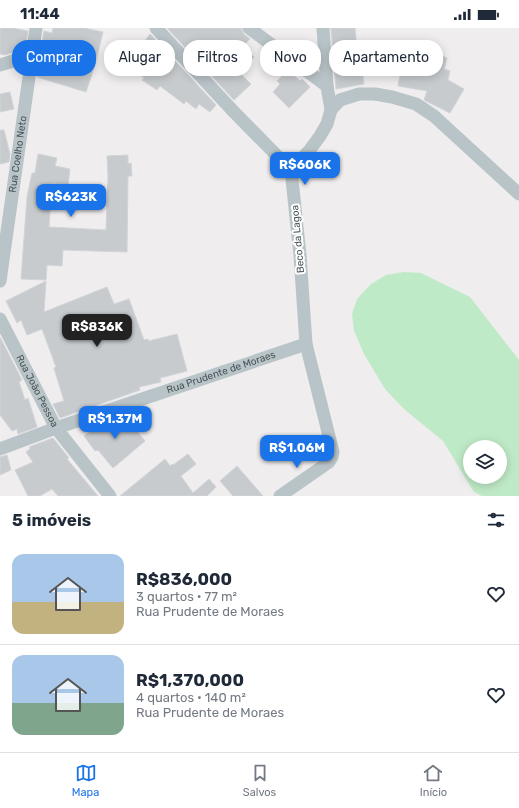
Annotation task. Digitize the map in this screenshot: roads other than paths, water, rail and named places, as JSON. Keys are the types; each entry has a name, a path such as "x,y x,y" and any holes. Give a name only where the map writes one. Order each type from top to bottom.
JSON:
{"street":[{"name":"Rua Coelho Neto","path":"34,40 36,28"},
{"path":"156,28 234,112 291,170 309,151 320,136 327,124 331,110 327,86 323,28"},
{"path":"249,28 327,86"},
{"path":"0,65 12,61"},
{"name":"Rua Coelho Neto","path":"0,281 29,76"},
{"path":"331,110 340,100 360,94 375,94 416,104 434,116 519,194"},
{"name":"Beco da Lagoa","path":"280,496 329,462 332,457 333,446 306,344 300,255 291,170"},
{"name":"Rua João Pessoa","path":"0,319 56,428 110,496"},
{"name":"Rua Prudente de Moraes","path":"0,449 56,428 306,344"}]}
